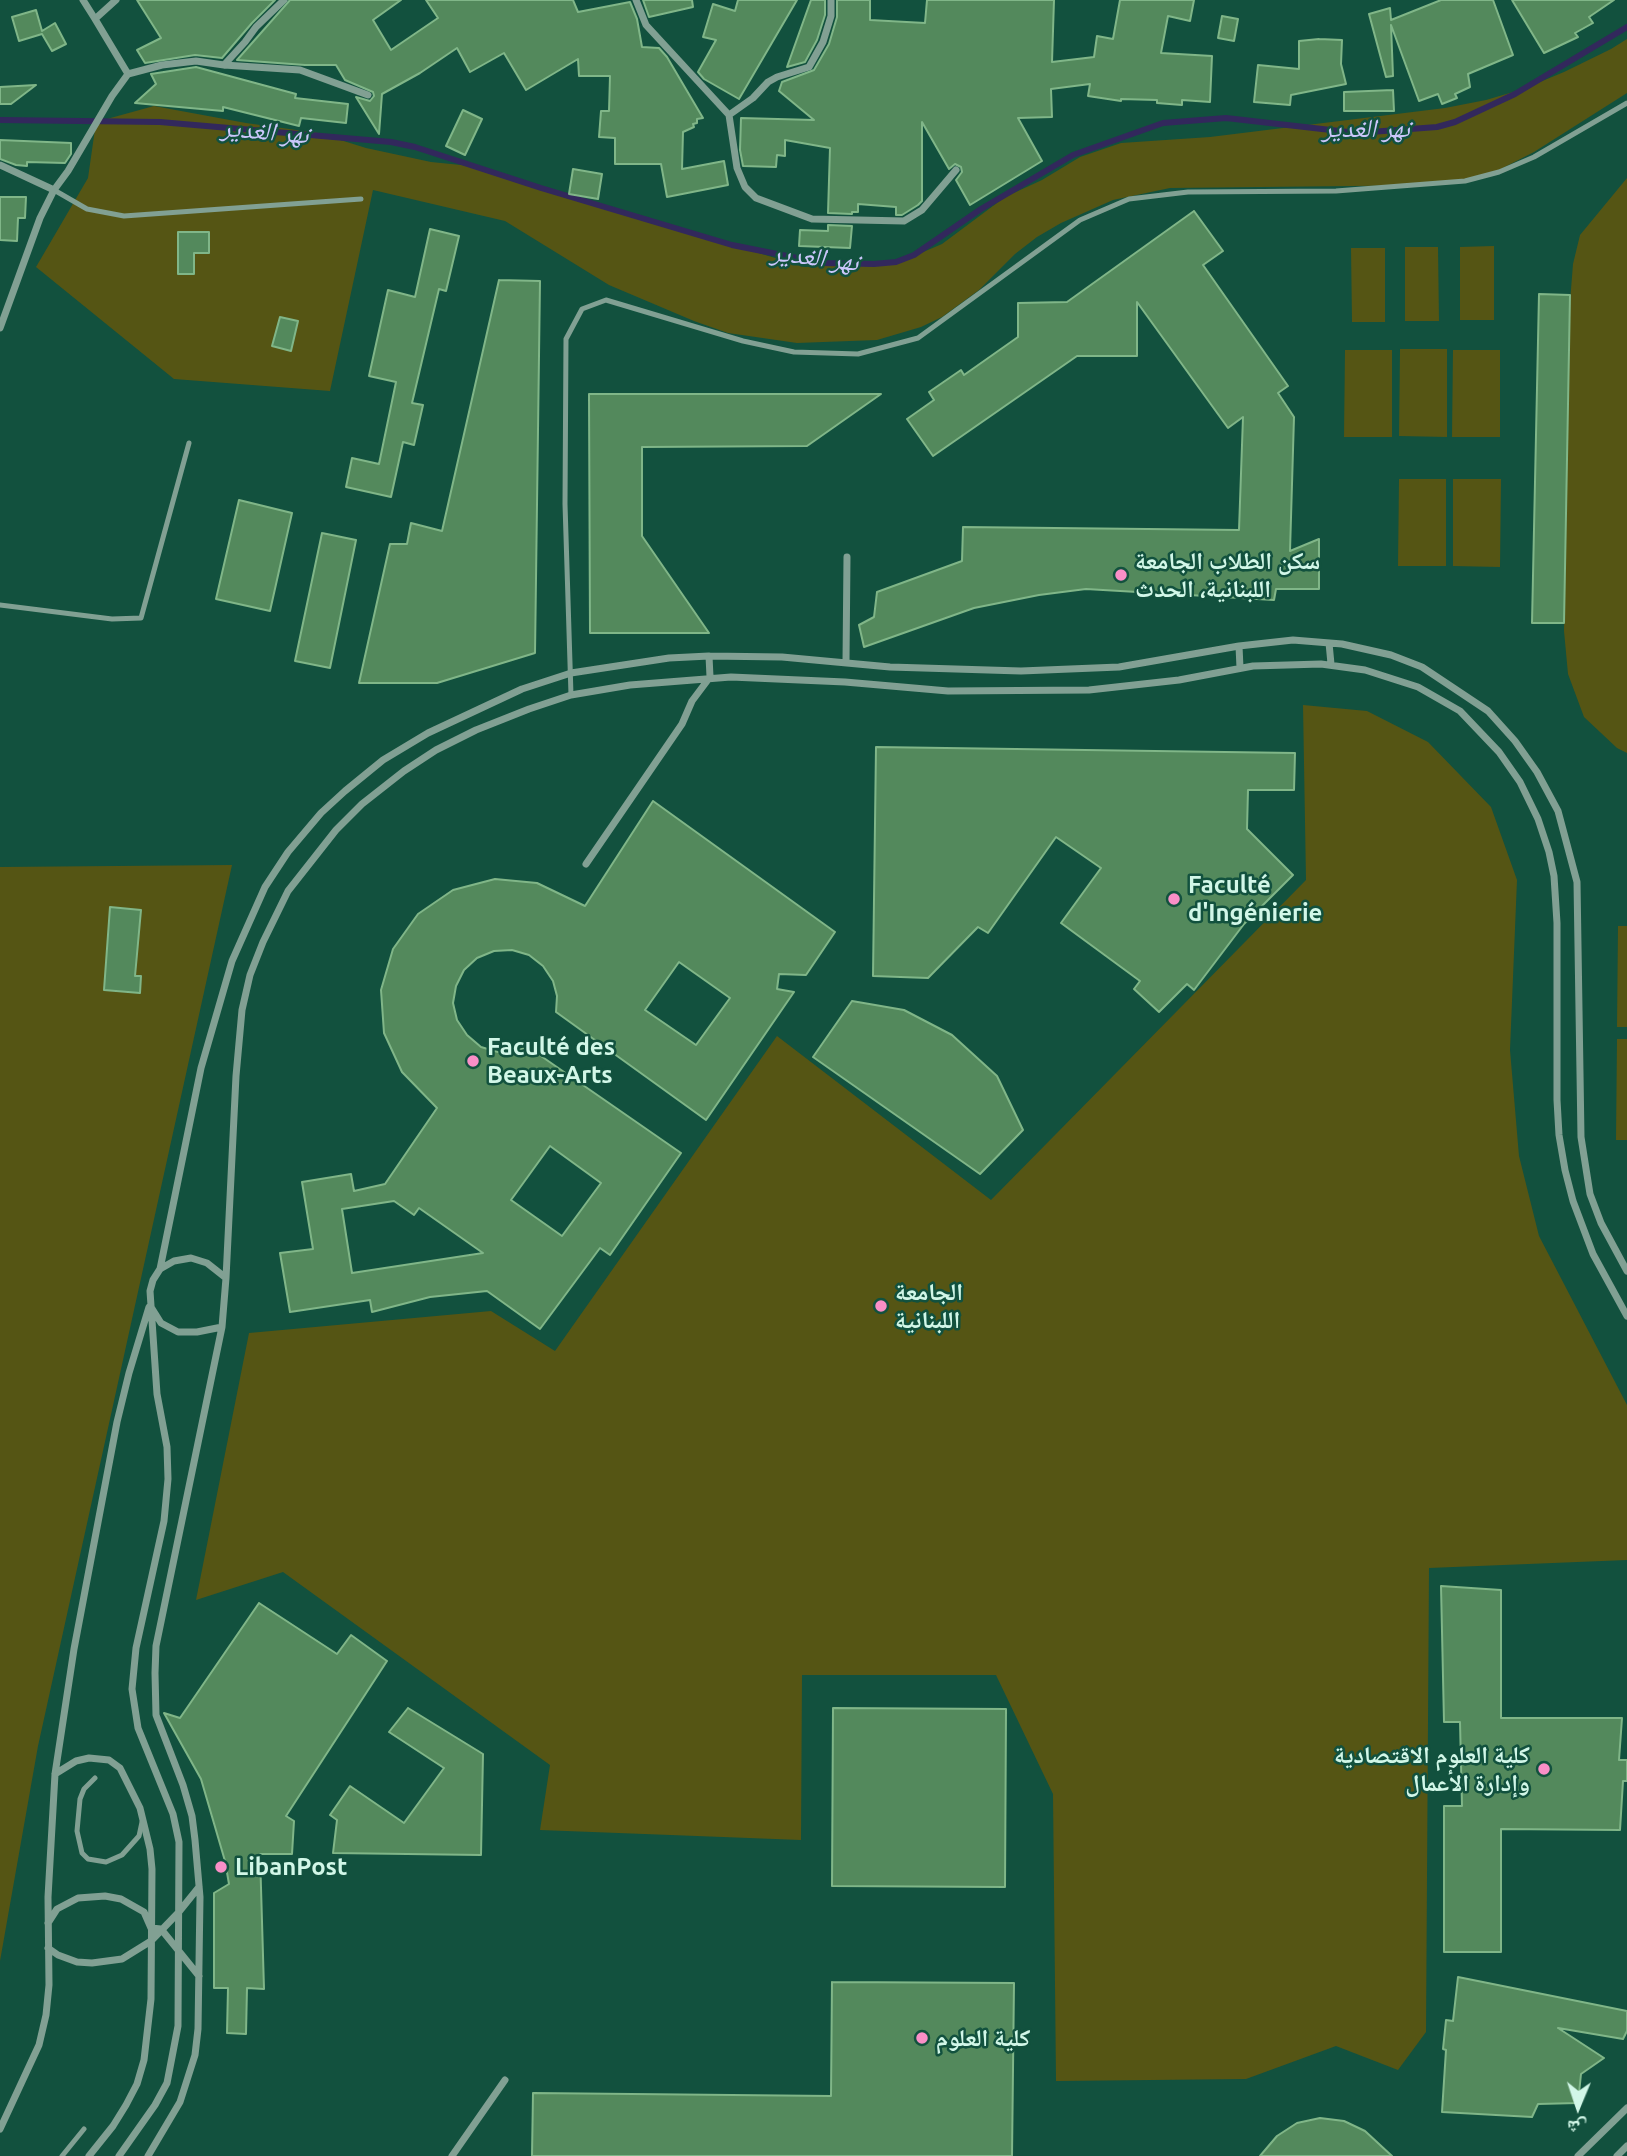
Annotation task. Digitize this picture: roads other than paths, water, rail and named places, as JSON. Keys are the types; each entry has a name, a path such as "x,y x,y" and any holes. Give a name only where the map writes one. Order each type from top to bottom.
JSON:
{"street":[{"path":"83,0 128,74"},
{"path":"95,19 116,0"},
{"path":"224,65 256,27 284,0"},
{"path":"636,0 646,25 729,115 737,168 745,187 756,198 812,219 904,221 922,209 957,170"},
{"path":"729,115 753,98 768,82 809,67 817,57 831,16 831,0"},
{"path":"0,328 40,218 54,190 128,74 162,65 196,61 300,70 368,94"},
{"path":"0,165 54,190"},
{"path":"846,661 847,557"},
{"path":"118,2156 150,2113 167,2083 178,2026 178,1842 173,1814 138,1728 132,1689 136,1648 164,1521 168,1479 150,1291 160,1269 201,1068 232,961 265,887 288,852 321,813 383,760 428,733 522,690 571,673 622,663 709,656 846,661 946,670 1021,671 1085,669 1293,640 1329,643 1391,655 1422,667 1488,712 1515,741 1537,772 1558,811 1577,882 1581,1117 1586,1169 1590,1194 1601,1223 1627,1271"},
{"path":"1329,643 1331,664"},
{"path":"1239,646 1240,668"},
{"path":"586,864 682,724 692,701 710,677 709,656"},
{"path":"148,2156 180,2102 190,2076 198,2029 199,1887 192,1816 156,1715 156,1646 222,1327 242,1010 250,975 288,891 336,830 362,804 436,750 476,730 571,695 630,685 710,677 784,679 948,691 1089,690 1179,680 1240,668 1280,664 1331,664 1365,670 1418,687 1460,711 1499,752 1520,782 1538,819 1549,852 1554,876 1557,923 1559,1135 1573,1201 1593,1254 1627,1316"},
{"path":"160,1269 174,1261 191,1258 206,1264 226,1278"},
{"path":"151,1305 161,1323 178,1332 197,1332 222,1327"},
{"path":"0,2129 31,2062 43,2028 48,1999 47,1924 55,1774 74,1650 108,1468 129,1373 151,1305"},
{"path":"55,1774 76,1761 89,1758 109,1760 120,1768 128,1780 143,1819 152,1869 151,1999 144,2060 126,2105 89,2156"},
{"path":"48,1948 68,1960 100,1963 122,1959 151,1941 199,1887"},
{"path":"47,1924 57,1909 65,1903 78,1898 105,1896 121,1899 144,1912 151,1928"},
{"path":"151,1928 161,1929 199,1977"},
{"path":"452,2156 505,2080"},
{"path":"1578,2156 1627,2108"},
{"path":"1617,2156 1627,2146"}],"lane":[{"path":"571,695 565,504 566,339 582,309 606,300 755,344 794,352 858,354 918,338 1080,219 1129,198 1188,192 1336,191 1465,181 1499,172 1534,157 1627,103"},
{"path":"54,190 87,209 124,216 361,199"},
{"path":"0,605 112,619 141,618 189,443"},
{"path":"95,1778 85,1789 78,1814 79,1846 88,1858 106,1861 122,1855 139,1836 143,1819"},
{"path":"62,2156 84,2129"}],"waterway":[{"name":"نهر الغدير","path":"0,120 160,122 391,142 415,147 732,245 822,263 874,264 896,262 914,255 981,209 1073,155 1163,123 1226,118 1357,133 1437,127 1455,122 1515,94 1627,27"}],"place":[{"name":"سكن الطلاب الجامعة اللبنانية، الحدث","path":"1121,575"},
{"name":"Faculté d'Ingénierie","path":"1174,899"},
{"name":"Faculté des Beaux-Arts","path":"473,1061"},
{"name":"الجامعة اللبنانية","path":"881,1306"},
{"name":"كلية العلوم الاقتصادية وإدارة الأعمال","path":"1544,1769"},
{"name":"LibanPost","path":"221,1867"},
{"name":"كلية العلوم","path":"922,2038"}]}
